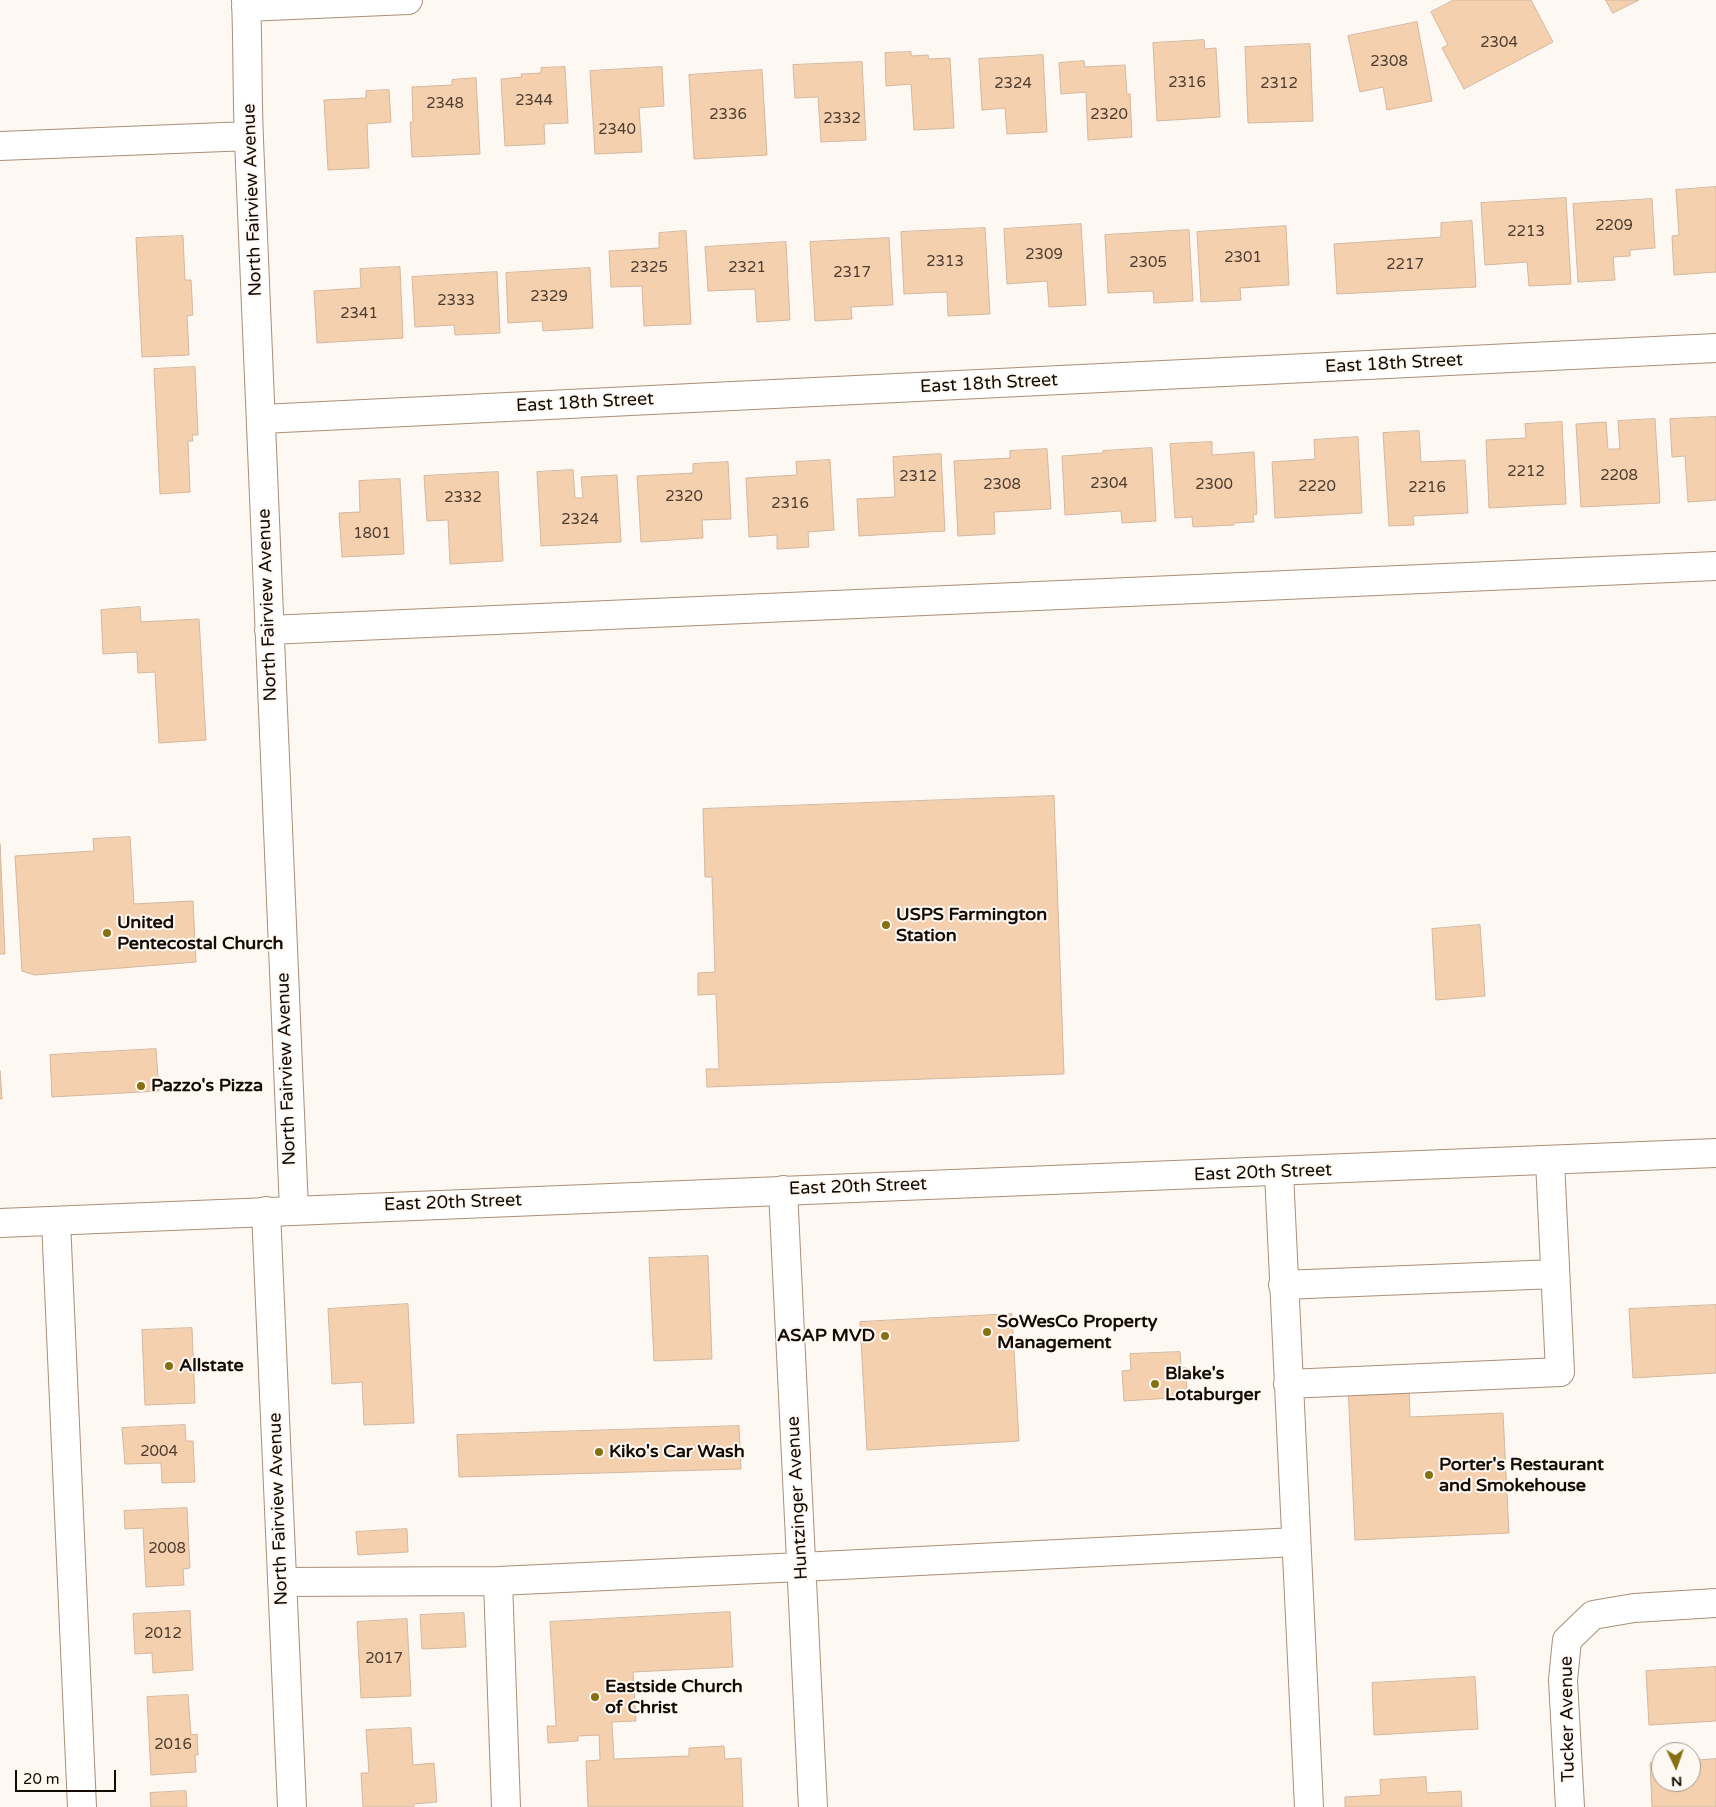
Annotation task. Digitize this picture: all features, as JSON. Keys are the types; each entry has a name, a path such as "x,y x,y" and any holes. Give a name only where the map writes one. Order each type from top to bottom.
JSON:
{"street":[{"path":"246,3 408,0"},
{"name":"North Fairview Avenue","path":"246,3 249,136 294,1209"},
{"path":"0,146 249,136"},
{"name":"East 18th Street","path":"262,419 1716,348"},
{"path":"269,630 1716,566"},
{"name":"East 20th Street","path":"0,1223 294,1209 1278,1173 1716,1154"},
{"path":"1288,1384 1560,1372 1550,1161"},
{"path":"1278,1173 1309,1807"},
{"name":"Huntzinger Avenue","path":"783,1190 813,1807"},
{"name":"North Fairview Avenue","path":"266,1211 292,1807"},
{"path":"56,1220 82,1807"},
{"path":"1283,1285 1555,1274"},
{"path":"282,1582 498,1580 801,1568 1296,1542"},
{"path":"498,1580 506,1807"},
{"name":"Tucker Avenue","path":"1570,1807 1563,1680 1567,1640 1593,1615 1634,1608 1716,1603"}],"building":[{"path":"1454,0 1531,0 1553,42 1464,89 1442,48 1448,45 1431,12"},
{"path":"1606,0 1639,0 1613,13"},
{"path":"1417,22 1432,101 1387,110 1383,87 1360,92 1348,36"},
{"path":"1204,40 1205,49 1216,48 1220,117 1157,121 1153,43"},
{"path":"1310,44 1313,121 1248,123 1245,47"},
{"path":"911,52 911,56 928,55 929,59 950,58 954,128 914,130 911,84 886,86 885,53"},
{"path":"1043,55 1047,132 1007,134 1005,108 982,110 979,59"},
{"path":"1084,61 1085,67 1125,65 1127,94 1130,94 1132,137 1088,140 1086,92 1061,94 1059,63"},
{"path":"862,62 866,140 821,142 818,97 795,98 793,65"},
{"path":"565,67 568,123 544,124 545,144 505,146 501,79 522,77 521,74 541,73 541,68"},
{"path":"662,67 664,106 639,108 642,152 595,154 590,71"},
{"path":"762,70 767,155 694,159 689,75"},
{"path":"476,78 480,154 412,157 410,122 413,122 412,87 452,85 452,80"},
{"path":"389,90 391,122 367,124 369,168 328,170 324,100 366,98 366,91"},
{"path":"1716,187 1716,272 1674,275 1672,236 1679,235 1676,190"},
{"path":"1566,198 1571,284 1529,286 1527,262 1485,265 1481,203"},
{"path":"1652,199 1655,248 1630,250 1630,256 1613,257 1615,280 1578,282 1573,204"},
{"path":"1472,221 1476,287 1337,294 1334,244 1441,237 1441,223"},
{"path":"1081,224 1086,305 1049,307 1047,281 1007,284 1004,229"},
{"path":"1286,226 1289,285 1240,288 1241,300 1201,302 1197,232"},
{"path":"985,228 990,314 948,316 947,292 904,294 901,232"},
{"path":"1189,230 1193,301 1154,303 1153,291 1108,293 1105,235"},
{"path":"686,231 691,324 644,326 642,286 611,287 609,251 659,248 659,233"},
{"path":"183,236 185,280 191,280 193,315 187,316 189,355 142,357 136,238"},
{"path":"889,238 893,305 851,307 852,319 815,321 810,242"},
{"path":"786,242 790,320 757,322 755,289 708,291 705,247"},
{"path":"400,267 403,338 317,343 314,291 361,288 360,269"},
{"path":"590,268 593,328 543,331 542,321 508,323 506,273"},
{"path":"497,272 500,333 455,335 454,325 415,327 412,277"},
{"path":"195,367 198,435 192,435 193,441 188,441 190,492 160,494 154,369"},
{"path":"1716,417 1716,500 1688,502 1685,456 1672,457 1670,419"},
{"path":"1655,419 1660,503 1581,507 1576,424 1606,422 1608,449 1620,449 1618,421"},
{"path":"1562,422 1566,504 1489,508 1486,440 1526,438 1525,424"},
{"path":"1419,431 1421,462 1465,460 1468,513 1413,516 1414,525 1389,526 1383,433"},
{"path":"1358,437 1362,513 1275,518 1272,462 1315,459 1314,440"},
{"path":"1212,442 1212,455 1254,452 1257,514 1253,515 1254,522 1193,527 1192,517 1175,518 1170,444"},
{"path":"1152,448 1156,521 1122,523 1121,511 1065,515 1062,456"},
{"path":"1047,449 1051,509 994,512 995,534 958,536 954,461 1010,458 1010,451"},
{"path":"941,454 945,531 859,536 857,499 895,497 893,457"},
{"path":"830,460 834,530 808,532 809,547 777,549 777,535 749,537 746,478 797,475 796,462"},
{"path":"728,462 731,519 702,520 703,538 641,542 637,476 693,473 693,464"},
{"path":"573,470 575,498 583,498 581,477 617,475 621,542 541,546 537,472"},
{"path":"498,472 503,561 450,564 448,520 427,521 424,476"},
{"path":"400,479 404,554 342,557 339,513 360,512 359,481"},
{"path":"140,607 141,622 199,619 206,740 159,743 155,672 138,673 137,652 103,654 101,610"},
{"name":"USPS Farmington Station","path":"1054,796 1064,1074 707,1087 706,1069 719,1069 716,994 698,995 698,973 715,972 712,877 705,877 703,809"},
{"name":"United Pentecostal Church","path":"130,837 134,904 193,901 196,962 34,975 22,971 15,856 94,851 93,839"},
{"path":"0,844 5,954 0,954"},
{"path":"1480,925 1485,996 1436,1000 1432,929"},
{"path":"156,1049 159,1091 52,1097 50,1055"},
{"path":"0,1071 2,1099 0,1099"},
{"path":"708,1256 712,1359 654,1361 649,1258"},
{"path":"408,1304 414,1423 364,1425 362,1382 332,1384 328,1309"},
{"path":"1716,1305 1716,1373 1633,1378 1629,1309"},
{"path":"1012,1314 1019,1441 867,1450 860,1322"},
{"name":"Allstate","path":"192,1328 195,1403 145,1405 142,1330"},
{"name":"Blake's Lotaburger","path":"1180,1352 1181,1368 1186,1368 1187,1397 1124,1401 1122,1371 1131,1370 1130,1354"},
{"name":"Porter's Restaurant and Smokehouse","path":"1409,1382 1410,1417 1503,1413 1509,1533 1355,1540 1348,1385"},
{"path":"185,1425 186,1441 193,1441 195,1482 162,1483 161,1463 125,1464 122,1428"},
{"name":"Kiko's Car Wash","path":"739,1426 741,1469 459,1477 457,1435"},
{"path":"187,1508 190,1568 183,1569 184,1585 146,1587 143,1528 125,1529 124,1511"},
{"path":"407,1529 408,1552 358,1555 356,1532"},
{"path":"190,1611 193,1670 153,1673 152,1653 135,1654 133,1614"},
{"name":"Eastside Church of Christ","path":"730,1612 733,1667 633,1672 636,1721 612,1722 614,1759 689,1756 689,1748 724,1746 725,1759 741,1758 743,1807 588,1807 586,1761 600,1760 599,1735 578,1736 578,1741 548,1743 547,1726 556,1726 550,1622"},
{"path":"464,1613 466,1647 422,1649 420,1615"},
{"path":"407,1619 411,1696 361,1698 357,1622"},
{"path":"1716,1667 1716,1721 1649,1725 1646,1671"},
{"path":"1475,1677 1478,1729 1374,1735 1372,1683"},
{"path":"188,1695 191,1735 197,1734 198,1755 195,1755 196,1772 151,1775 147,1697"},
{"path":"411,1728 413,1765 434,1763 437,1802 414,1804 414,1807 363,1807 361,1773 369,1773 366,1730"},
{"path":"1716,1759 1716,1807 1652,1807 1651,1792 1701,1792 1701,1760"},
{"path":"1426,1777 1427,1793 1461,1791 1462,1807 1345,1807 1345,1797 1381,1795 1380,1780"},
{"path":"186,1791 187,1807 151,1807 150,1793"}],"place":[{"name":"USPS Farmington Station","path":"886,925"},
{"name":"United Pentecostal Church","path":"107,933"},
{"name":"Pazzo's Pizza","path":"141,1086"},
{"name":"SoWesCo Property Management","path":"987,1332"},
{"name":"ASAP MVD","path":"885,1336"},
{"name":"Allstate","path":"169,1366"},
{"name":"Blake's Lotaburger","path":"1155,1384"},
{"name":"Kiko's Car Wash","path":"599,1452"},
{"name":"Porter's Restaurant and Smokehouse","path":"1429,1475"},
{"name":"Eastside Church of Christ","path":"595,1697"}]}
